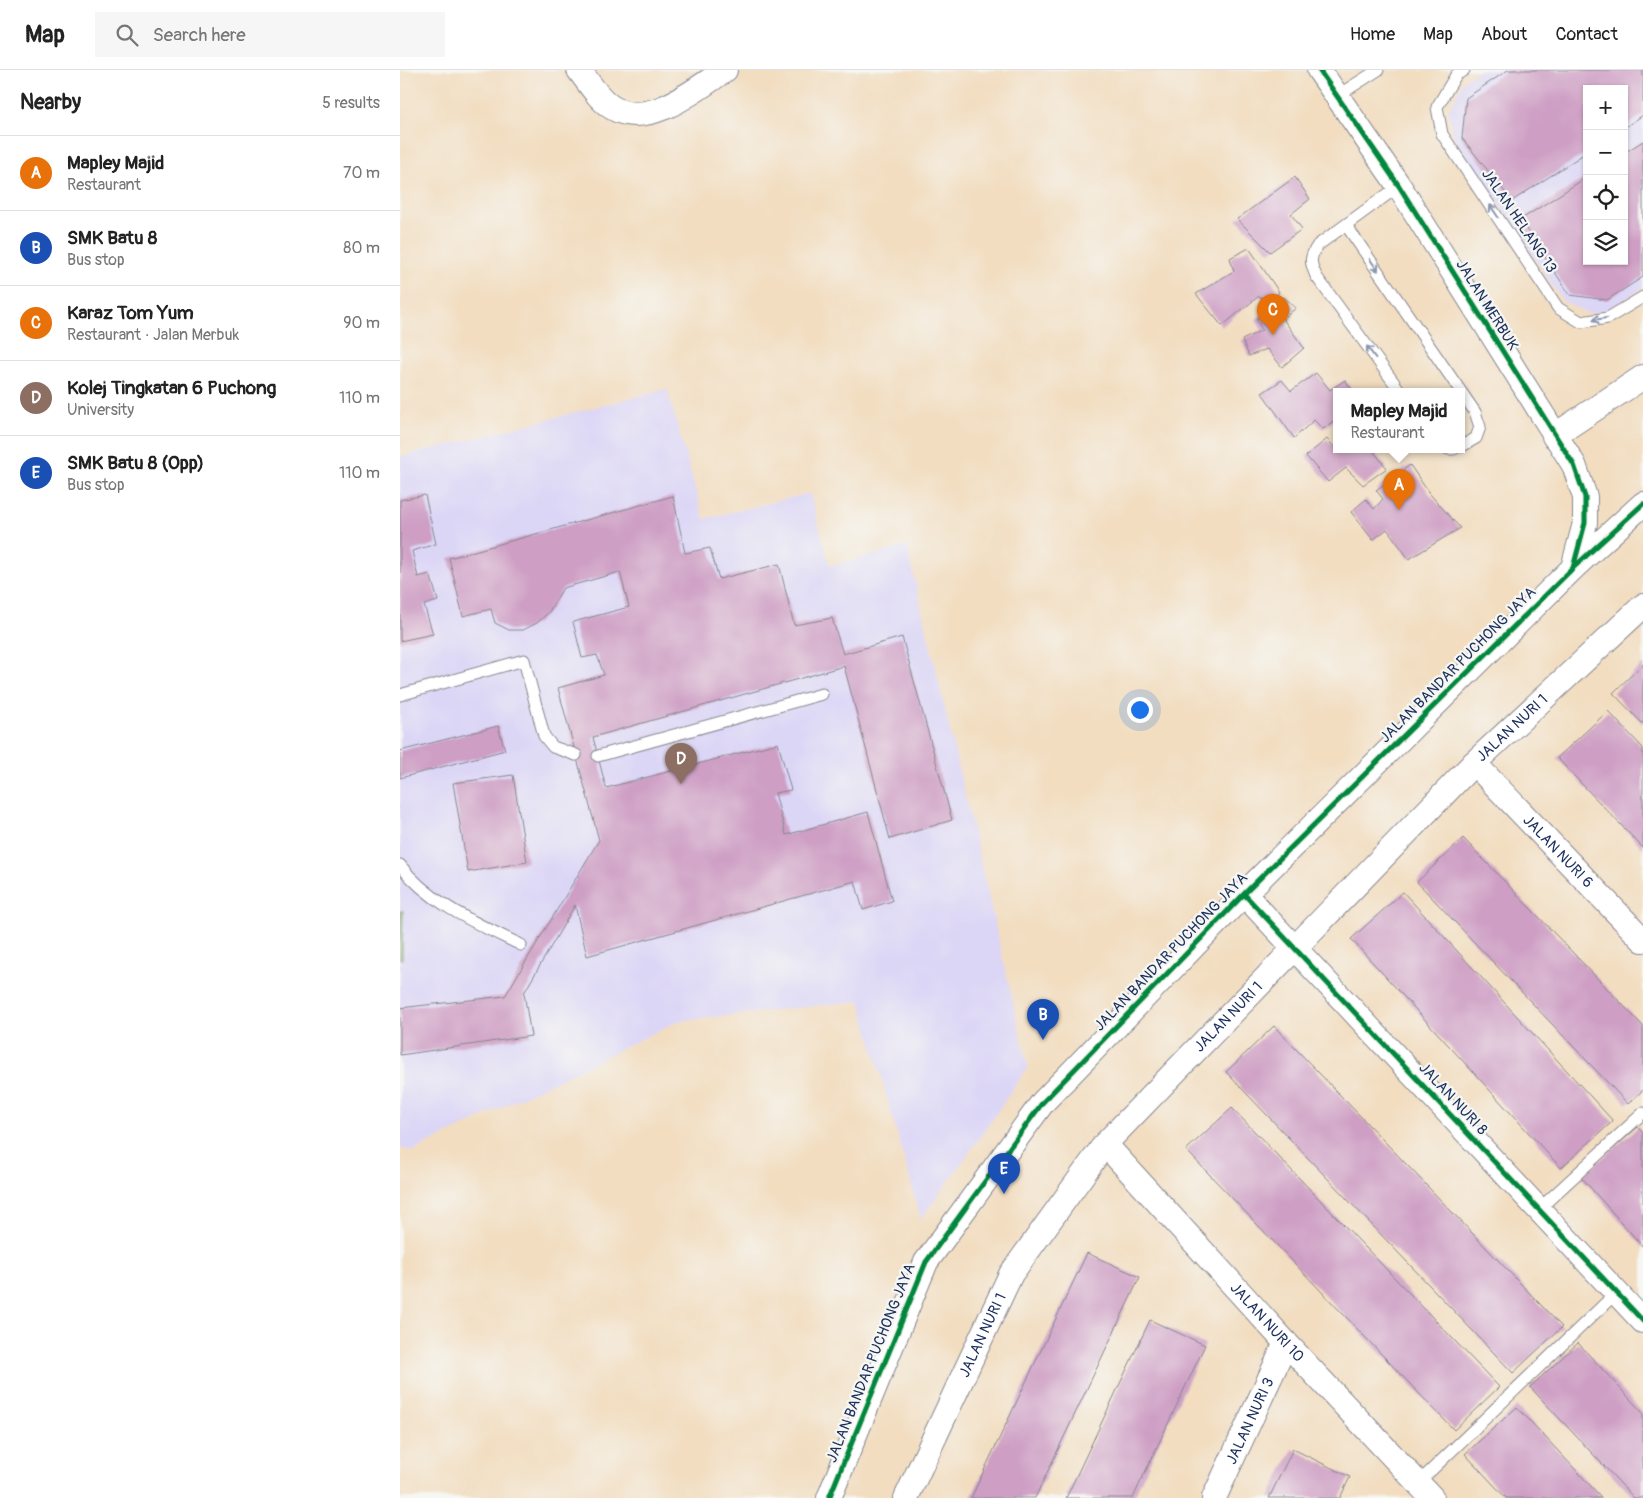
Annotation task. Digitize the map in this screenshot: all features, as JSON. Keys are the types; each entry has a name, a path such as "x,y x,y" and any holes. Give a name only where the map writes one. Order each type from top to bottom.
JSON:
{"street":[{"path":"579,70 601,98 613,108 629,114 646,113 664,108 684,98 725,70"},
{"name":"JALAN MERBUK","path":"1319,70 1400,186 1574,466 1585,497 1584,523 1573,568"},
{"path":"1554,436 1643,377"},
{"name":"JALAN BANDAR PUCHONG JAYA","path":"829,1498 926,1262 1043,1102 1244,894 1573,568 1643,504"},
{"name":"JALAN NURI 1","path":"906,1498 1010,1274 1105,1144 1295,950 1474,763 1643,606"},
{"name":"JALAN NURI 6","path":"1474,763 1643,940"},
{"name":"JALAN NURI 8","path":"1244,894 1643,1321"},
{"name":"JALAN NURI 10","path":"1105,1144 1286,1343 1425,1491"},
{"name":"JALAN NURI 3","path":"1214,1498 1286,1343"}],"lane":[{"path":"1337,96 1378,70"},
{"name":"JALAN HELANG 13","path":"1464,70 1456,75 1437,107 1442,134 1558,308 1581,322 1608,318 1643,297"},
{"path":"1398,388 1316,276 1311,265 1311,255 1318,245 1400,186"},
{"path":"1346,225 1458,388"},
{"path":"1465,398 1475,412 1480,427 1476,438 1465,444"},
{"path":"400,695 524,660 544,736 553,747 576,755"},
{"path":"598,756 822,694"},
{"path":"400,865 408,875 439,902 521,945"},
{"path":"1539,1210 1643,1114"},
{"path":"1425,1491 1616,1293"}],"shaded area":[{"path":"1479,70 1643,70 1643,288 1605,311 1587,314 1562,300 1453,136 1448,111 1464,80"},
{"path":"667,389 704,519 810,493 830,566 907,546 1028,1067 921,1219 860,1001 678,1021 413,1151 400,1148 400,457"}],"green space":[{"path":"400,911 403,911 402,959 400,959"}],"building":[{"path":"1508,70 1643,70 1643,115 1628,125 1628,85 1583,85 1583,155 1512,201 1462,138 1466,98"},
{"path":"1643,141 1643,277 1607,300 1570,295 1520,220 1583,180 1583,265 1628,265 1628,150"},
{"path":"1295,177 1310,199 1291,214 1302,229 1270,252 1237,219"},
{"path":"1249,248 1279,292 1270,304 1259,296 1222,326 1196,294 1234,271 1230,258"},
{"path":"1284,297 1296,308 1283,319 1304,348 1282,367 1267,349 1249,356 1242,340 1262,330 1256,319"},
{"path":"1316,373 1330,390 1333,388 1333,421 1323,429 1314,420 1294,438 1262,393 1282,380 1291,391"},
{"path":"1345,380 1351,388 1333,388"},
{"path":"1327,439 1333,446 1333,453 1375,453 1387,468 1363,485 1346,468 1328,482 1306,456"},
{"path":"1410,465 1429,493 1460,528 1409,559 1387,529 1373,540 1351,512 1366,499 1374,509 1383,499 1376,490"},
{"path":"425,495 436,544 412,551 418,577 430,574 438,601 424,605 433,634 400,641 400,500"},
{"path":"673,496 685,553 710,548 719,579 779,564 794,625 832,618 843,654 902,637 952,820 890,839 844,666 593,737 606,788 778,743 791,790 775,793 786,835 868,812 892,901 863,910 855,881 587,956 575,905 524,993 531,1036 400,1055 400,1008 505,996 599,840 558,688 604,675 597,655 582,658 573,622 629,607 620,572 563,588 549,612 537,623 523,630 509,630 495,623 491,609 463,616 449,558"},
{"path":"1643,664 1643,724 1613,693"},
{"path":"1608,711 1643,748 1643,848 1557,758"},
{"path":"498,726 505,750 400,778 400,751"},
{"path":"513,775 527,862 468,872 453,783"},
{"path":"1463,838 1643,1026 1643,1090 1628,1104 1417,882"},
{"path":"1403,892 1613,1121 1561,1168 1351,939"},
{"path":"1274,1026 1562,1327 1513,1373 1226,1072"},
{"path":"1232,1108 1499,1387 1454,1430 1186,1150"},
{"path":"1638,1127 1643,1133 1643,1247 1581,1177"},
{"path":"1087,1253 1140,1277 1035,1498 971,1498"},
{"path":"1150,1320 1205,1345 1133,1498 1066,1498"},
{"path":"1578,1343 1643,1413 1643,1498 1634,1498 1530,1387"},
{"path":"1517,1407 1602,1498 1506,1498 1465,1454"},
{"path":"1293,1449 1350,1477 1340,1498 1269,1498"}],"cycle path":[{"path":"1319,70 1399,186 1574,465 1585,497 1585,523 1573,568"},
{"path":"829,1498 926,1262 1043,1102 1244,894 1573,568 1643,504"},
{"path":"1244,894 1643,1321"}],"place":[{"name":"Karaz Tom Yum","path":"1273,335"},
{"name":"Mapley Majid","path":"1399,510"},
{"name":"Kolej Tingkatan 6 Puchong","path":"681,784"},
{"name":"SMK Batu 8","path":"1043,1040"},
{"name":"SMK Batu 8 (Opp)","path":"1004,1194"}]}
